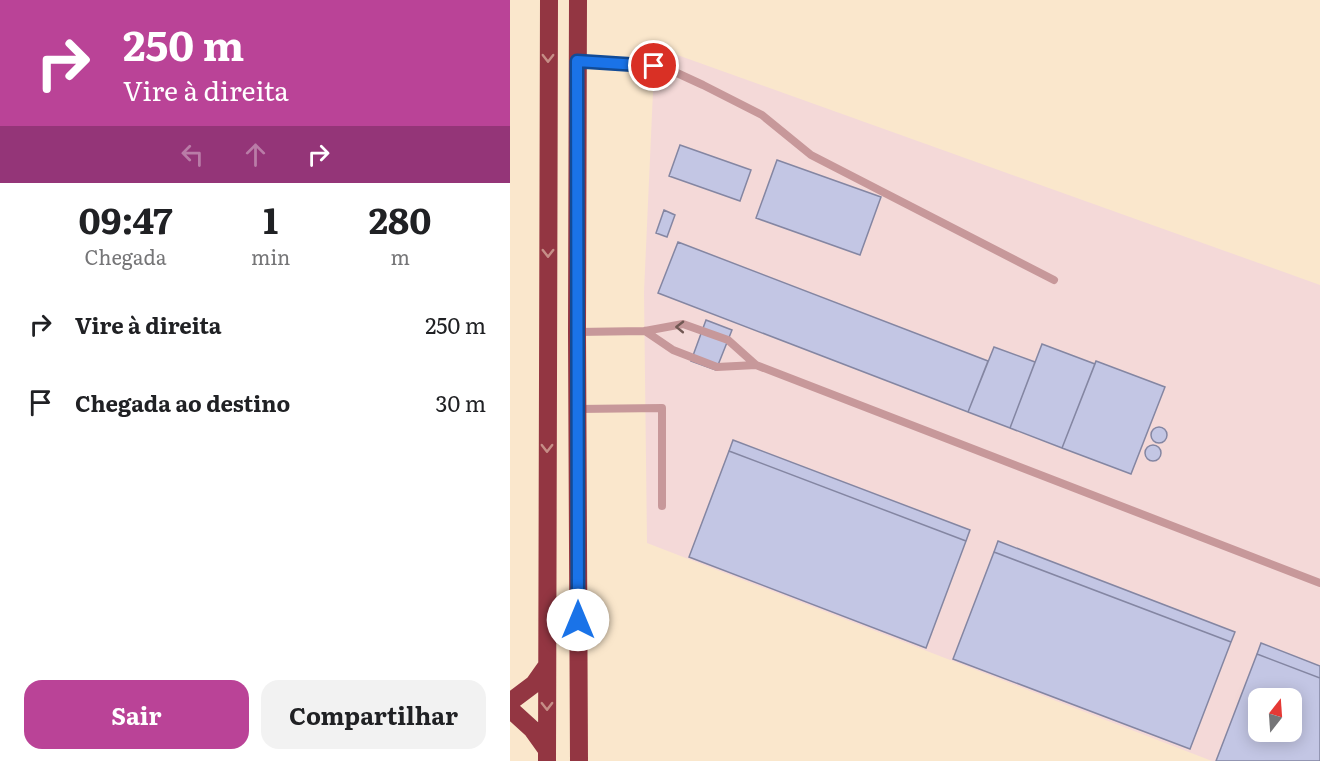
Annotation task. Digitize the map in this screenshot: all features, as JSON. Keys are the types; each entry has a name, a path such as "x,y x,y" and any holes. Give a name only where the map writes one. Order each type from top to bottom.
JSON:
{"highway":[{"path":"547,756 549,0"},
{"path":"578,0 579,761"},
{"path":"510,702 534,684 546,667"},
{"path":"510,709 532,729 547,756"}],"lane":[{"path":"577,61 654,66 703,85 762,115 811,155 1054,280"},
{"path":"577,332 645,331 683,324 728,340 756,365 1320,583"},
{"path":"645,331 673,350 717,367 756,365"},
{"path":"577,409 662,408 662,506"}],"shaded area":[{"path":"655,47 1320,285 1320,761 1212,761 647,543 644,292"}],"building":[{"path":"680,145 751,170 740,201 669,176"},
{"path":"777,160 881,197 860,255 756,218"},
{"path":"664,210 675,215 667,237 656,233"},
{"path":"678,242 988,361 968,412 658,293"},
{"path":"706,320 732,330 716,370 691,361"},
{"path":"1042,344 1095,364 1062,448 1010,428"},
{"path":"994,347 1035,362 1010,428 968,412"},
{"path":"1096,361 1165,387 1131,474 1062,448"},
{"path":"1156,427 1162,427 1167,435 1165,441 1156,443 1151,438 1151,432"},
{"path":"733,440 970,530 966,541 729,451"},
{"path":"1150,445 1156,445 1161,453 1159,459 1150,461 1145,456 1145,450"},
{"path":"729,451 966,541 926,648 689,557"},
{"path":"998,541 1235,632 1231,642 994,552"},
{"path":"994,552 1231,642 1190,749 953,659"},
{"path":"1261,643 1320,666 1320,678 1257,654"},
{"path":"1257,654 1320,678 1320,761 1216,761"}],"route":[{"path":"578,620 577,61 654,66"}]}
